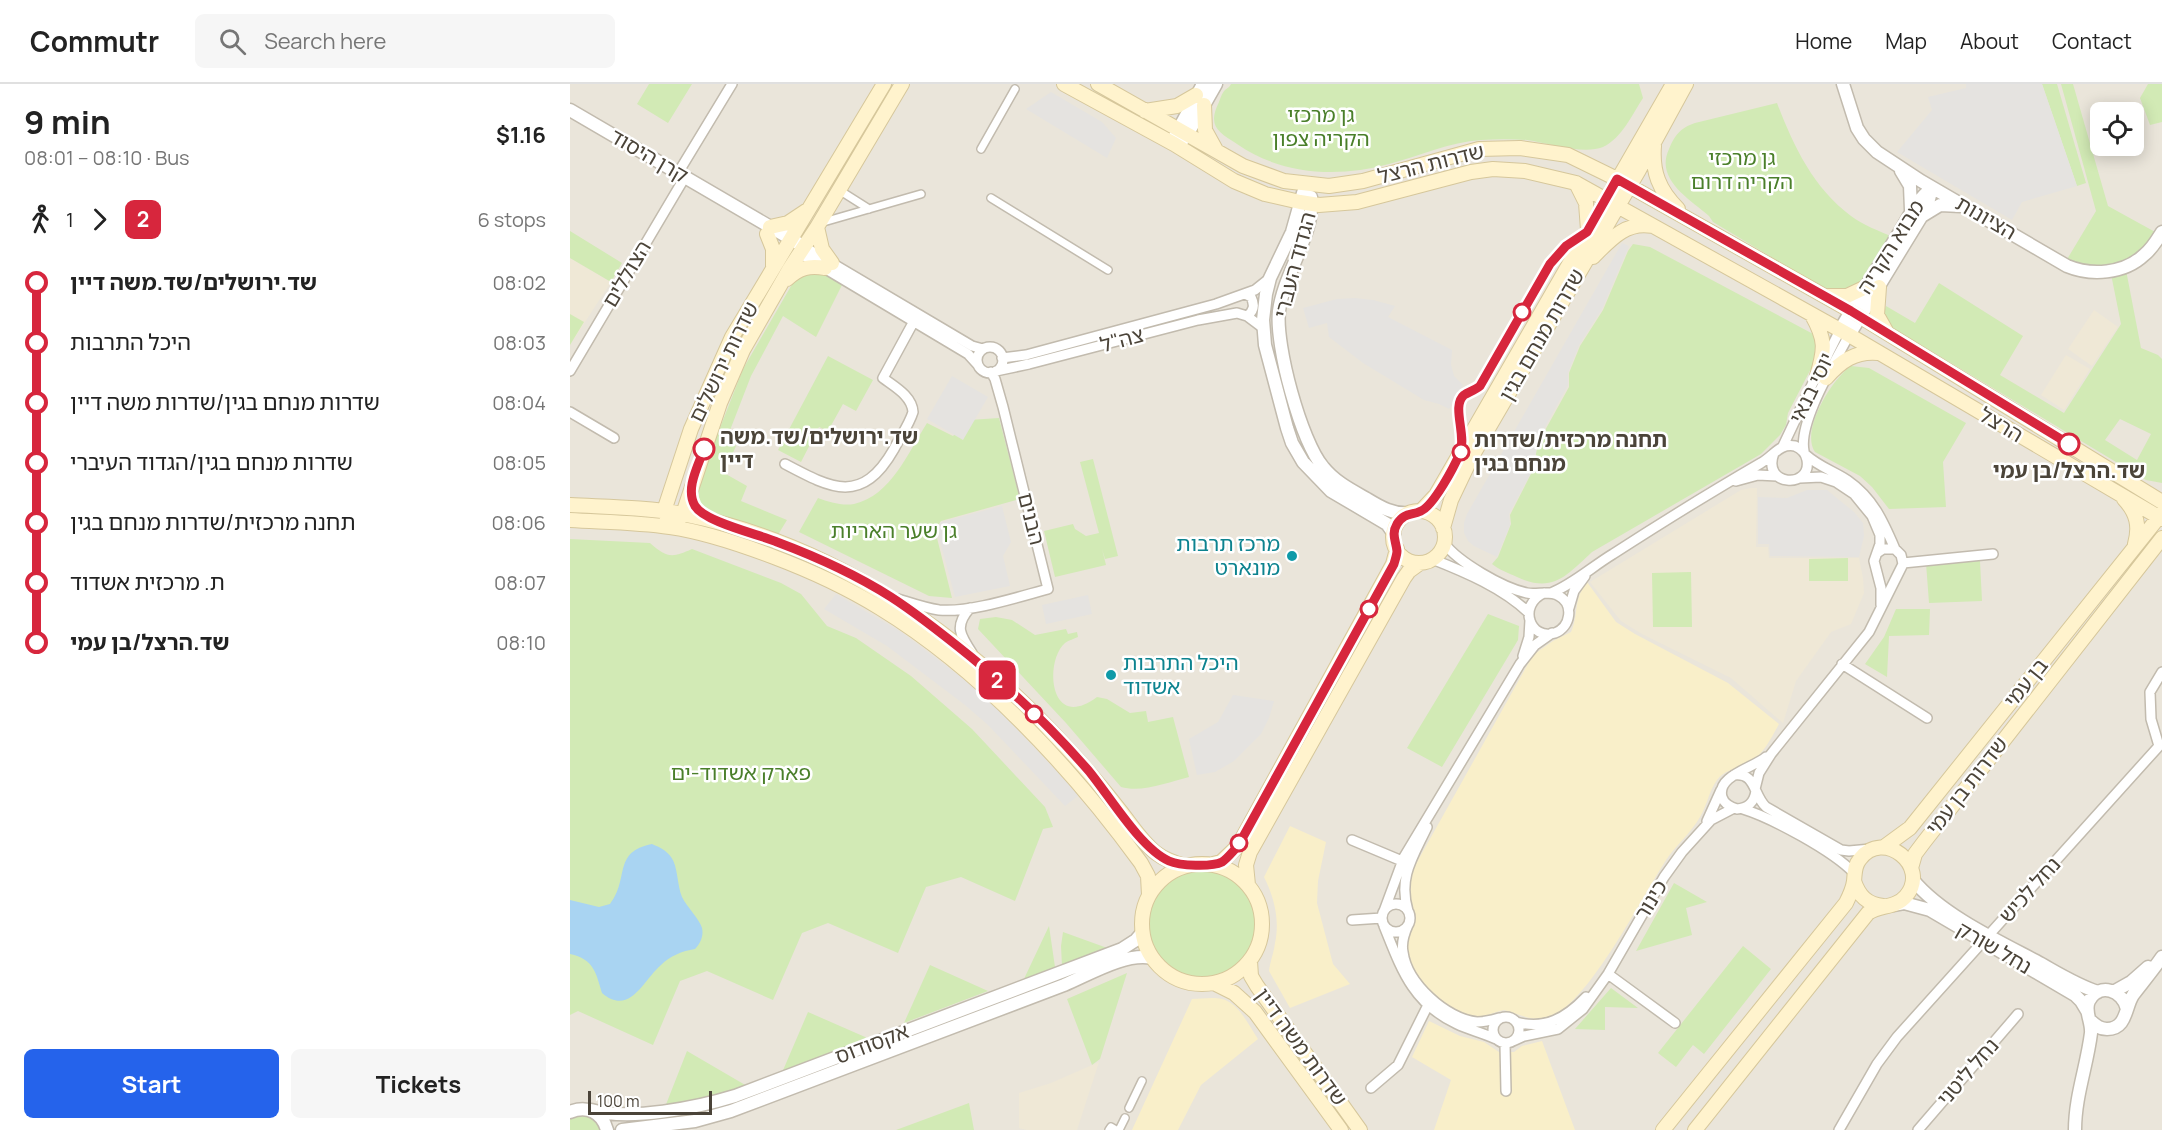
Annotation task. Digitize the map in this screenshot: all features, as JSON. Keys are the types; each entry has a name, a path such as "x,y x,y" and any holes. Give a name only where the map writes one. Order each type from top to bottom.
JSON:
{"main road":[{"name":"שדרות ירושלים","path":"671,527 683,514 720,403 734,370 779,286 808,210 884,84"},
{"name":"שדרות ירושלים","path":"664,511 691,429 723,355 744,314 771,274 795,246 818,225 902,84"},
{"name":"שדרות הרצל","path":"1064,84 1174,144 1224,176 1265,194 1306,203 1357,202 1483,170 1525,171 1576,183 1844,333"},
{"name":"שדרות הרצל","path":"1098,84 1217,152 1260,173 1308,184 1329,186 1354,183 1473,150 1497,147 1568,155 1623,183 1887,333"},
{"path":"1654,116 1665,84"},
{"name":"שדרות מנחם בגין","path":"1443,528 1451,500 1471,458 1578,271 1654,116 1673,84"},
{"name":"שדרות מנחם בגין","path":"1623,183 1654,142 1688,84"},
{"path":"1145,111 1177,106 1201,95 1204,130 1217,152"},
{"path":"1654,142 1655,173 1661,189 1690,221"},
{"path":"1576,183 1587,209 1587,232"},
{"name":"שדרות מנחם בגין","path":"1415,512 1436,495 1587,232 1612,202"},
{"path":"771,274 774,249 768,230 788,223 808,210"},
{"path":"779,286 801,268 828,266 822,249 818,225"},
{"path":"1578,271 1622,230 1641,225 1656,227"},
{"path":"1825,296 1846,297 1873,287 1877,315 1887,333"},
{"path":"1810,313 1819,328 1824,345 1821,377"},
{"name":"הרצל","path":"1844,333 2118,494 2161,516"},
{"name":"הרצל","path":"1887,333 2162,502"},
{"path":"1821,377 1853,355 1879,353"},
{"path":"642,509 658,501 675,474"},
{"path":"693,481 692,493 696,508 718,522"},
{"path":"2135,484 2162,487"},
{"path":"2118,494 2130,506 2138,522 2134,546"},
{"path":"570,505 664,511 718,522 827,562 892,597 931,624 979,663 1043,722 1088,771 1150,847 1168,860 1185,866 1221,862 1238,846 1394,564 1397,549 1394,534 1399,521 1415,512 1434,516 1443,528 1444,543 1440,552 1409,571 1404,578 1250,852 1246,865 1248,885"},
{"path":"664,511 671,527"},
{"name":"בן עמי","path":"1879,848 1910,828 2134,546 2161,516"},
{"path":"570,520 671,527 742,545 821,576 879,607 923,637 961,668 1033,733 1076,781 1141,863 1148,876 1149,895"},
{"name":"שדרות בן עמי","path":"1695,1130 1868,913 1888,906 1906,895 1916,854 1924,842 2162,538"},
{"path":"1397,549 1406,559 1426,561"},
{"path":"2144,560 2162,551"},
{"path":"1663,1130 1838,914 1850,895 1860,858 1879,848 1901,853 1912,874"},
{"path":"1185,866 1164,877 1149,895 1143,913 1142,933 1145,946 1159,968 1180,981 1204,985 1216,984 1235,975 1250,961 1260,940 1262,928 1259,905 1248,885 1232,872 1213,864"},
{"path":"1854,877 1856,889 1867,902 1888,906"},
{"name":"שדרות משה דיין","path":"1250,961 1251,976 1257,986 1360,1130"},
{"name":"שדרות משה דיין","path":"1216,984 1234,993 1256,1012 1341,1130"}],"street":[{"name":"הצוללים","path":"570,371 732,84"},
{"path":"1174,144 1201,95 1216,84"},
{"name":"הציונות","path":"1843,84 1857,128 1877,152 1932,188 2062,263 2087,272 2112,270 2136,261 2144,255 2162,232"},
{"path":"981,148 1015,89"},
{"name":"קרן היסוד","path":"570,110 728,202 795,246"},
{"path":"1899,167 1910,186 1916,213 1940,205 1953,204 1966,207"},
{"name":"הגדוד העברי","path":"1308,184 1306,203 1270,278 1263,328 1265,345 1284,420 1297,452 1308,468 1331,491 1387,524 1394,534"},
{"name":"מבוא הקריה","path":"1844,333 1916,213 1928,203 1932,188"},
{"path":"839,190 869,209"},
{"path":"818,225 921,195"},
{"path":"991,198 1108,270"},
{"name":"הגדוד העברי","path":"1306,203 1310,218 1283,291 1278,321 1282,354 1301,426 1317,460 1337,481 1384,508 1400,514 1415,512"},
{"path":"795,246 968,354 985,372 994,371 1001,365 1002,358 996,349 972,346 828,266"},
{"name":"צה\"ל","path":"1002,358 1013,358 1047,350 1182,314 1255,290 1270,278"},
{"path":"1245,294 1251,297 1254,304 1251,313 1247,316 1263,328"},
{"name":"צה\"ל","path":"994,371 1198,320 1237,313 1247,316"},
{"path":"785,464 835,487 858,485 869,480 878,471 890,456 913,412 907,396 883,378 914,321"},
{"name":"יוסי בנאי","path":"1783,446 1844,333"},
{"path":"978,365 978,355 983,349"},
{"name":"הבנים","path":"892,597 941,610 970,608 1048,589 994,371"},
{"name":"יוסי בנאי","path":"1805,453 1804,432 1821,377"},
{"path":"570,412 614,438"},
{"path":"1520,664 1529,637 1529,616 1533,600 1562,588 1720,487 1767,460 1783,446 1796,446 1815,463 1847,480 1863,493 1879,513 1903,563 1869,632 1771,754 1759,773 1752,802 1738,808"},
{"path":"1774,453 1771,463 1777,476"},
{"path":"1800,478 1807,469 1805,453"},
{"path":"1720,487 1758,476 1777,476 1786,481 1800,478 1826,478 1842,485 1854,494 1872,516 1881,540 1874,561 1881,588 1878,615"},
{"path":"1444,543 1467,563 1508,586 1524,592 1548,593 1563,599 1568,609 1569,618 1566,624 1535,645 1520,664 1402,861 1383,918 1403,973 1428,1005 1450,1020 1509,1042"},
{"path":"1877,553 1883,549 1895,549"},
{"path":"1903,563 1992,554"},
{"path":"1426,561 1463,572 1502,593 1517,602 1537,629 1542,633 1552,633"},
{"path":"1568,609 1578,584 1600,562"},
{"path":"1877,572 1889,578 1898,573"},
{"path":"970,608 960,620 960,628 963,640 979,663"},
{"path":"1842,664 1927,718"},
{"name":"נחל לכיש","path":"1839,1130 1887,1050 1985,938 2161,746 2151,719 2150,692 2162,672"},
{"path":"1771,754 1724,782 1722,789 1726,804 1772,821 1836,857 1854,877"},
{"path":"1734,775 1745,776 1753,782 1760,800 1772,811 1831,845 1850,851 1879,848"},
{"path":"1447,787 1407,868 1403,894 1410,919 1402,944 1403,956 1424,992 1441,1007 1463,1019 1480,1022 1508,1017 1516,1022 1519,1030 1509,1042 1506,1091"},
{"name":"כינור","path":"1703,829 1722,789"},
{"name":"כינור","path":"1509,1042 1524,1036 1558,1029 1591,1000 1674,862 1718,815 1738,808"},
{"path":"1352,840 1402,861"},
{"name":"נחל שורק","path":"1912,874 1923,892 1932,900 1985,938 2075,995 2089,1016"},
{"name":"נחל שורק","path":"1888,906 1904,903 1930,910 2079,985 2098,992"},
{"path":"1383,918 1388,907 1396,904 1408,910"},
{"path":"1352,920 1383,918"},
{"path":"1383,918 1394,932 1403,930 1408,925"},
{"name":"אקסודוס","path":"570,1112 584,1108 612,1115 709,1104 1122,949 1142,933"},
{"name":"אקסודוס","path":"622,1130 695,1120 725,1113 1064,985 1115,963 1137,956 1152,958"},
{"path":"2089,1016 2104,1029 2116,1028 2126,1014 2131,998 2162,956"},
{"path":"2075,1130 2080,1081 2085,1064 2090,1000 2098,992 2115,991 2131,982 2162,956"},
{"path":"1607,975 1675,1023"},
{"name":"כינור","path":"1516,1022 1538,1025 1560,1018 1579,1004 1607,975"},
{"path":"2115,991 2123,998 2127,1009"},
{"path":"1371,1088 1398,1065 1428,1005"},
{"name":"נחל ליטני","path":"1918,1130 2018,1014"},
{"path":"1496,1039 1492,1030 1499,1018"},
{"path":"2085,1064 2104,1029"},
{"path":"1129,1108 1142,1081"},
{"path":"591,1110 604,1120 607,1130"},
{"path":"1109,1130 1111,1127 1117,1130 1125,1118"}],"shaded area":[{"path":"570,84 2162,84 2162,1130 570,1130"},
{"path":"1966,84 2042,84 2077,186 2022,202 2012,220 1897,152 1932,110 1928,97 1966,88"},
{"path":"1051,92 1102,122 1116,138 1107,158 1026,109"},
{"path":"1622,243 1629,246 1602,309 1579,345 1568,373 1568,385 1538,440 1533,469 1509,514 1510,525 1497,557 1468,541 1464,533 1467,514"},
{"path":"570,258 611,282 570,345"},
{"path":"1355,298 1395,306 1388,317 1452,350 1451,365 1454,376 1463,385 1449,409 1424,400 1363,363 1329,337 1327,323 1309,328 1303,308 1337,299"},
{"path":"2094,310 2118,327 2092,366 2068,349"},
{"path":"2066,355 2090,369 2064,410 2041,395"},
{"path":"952,376 988,397 963,440 927,419"},
{"path":"1757,488 1756,547 1768,547 1769,558 1859,558 1863,578 1864,593 1851,624 1831,632 1796,681 1783,723 1731,678 1642,634 1621,621 1590,582 1741,490"},
{"path":"1807,490 1827,490 1854,512 1863,523 1864,536 1859,557 1770,556 1769,544 1758,544 1758,497 1787,498"},
{"path":"1002,506 1011,542 1003,556 1010,586 955,597 937,530 941,522"},
{"path":"836,594 901,632 966,681 996,707 1079,795 1065,806 988,725 965,705 887,646 824,609"},
{"path":"1088,595 1092,614 1046,624 1042,605"},
{"path":"1233,695 1274,701 1269,718 1261,734 1234,761 1215,772 1197,775 1189,739 1218,722"},
{"path":"1099,1062 1077,1130 1019,1128 1019,1093 1051,1083"}],"green space":[{"path":"649,84 692,84 668,123 637,104"},
{"name":"גן מרכזי הקריה צפון","path":"1231,84 1639,84 1643,98 1616,138 1603,147 1595,149 1565,148 1527,140 1469,141 1370,168 1330,172 1291,168 1272,162 1254,154 1220,132 1214,123 1214,117 1223,93"},
{"path":"2042,84 2057,84 2086,183 2077,186"},
{"path":"2061,84 2073,84 2090,143 2090,156 2094,156 2108,206 2157,233 2144,251 2131,260 2096,268 2066,261 2096,211"},
{"path":"2148,84 2162,84 2162,122 2150,125 2144,102 2140,98"},
{"name":"גן מרכזי הקריה דרום","path":"1777,103 1797,150 1826,192 1856,219 1893,237 1863,283 1854,289 1828,291 1713,222 1683,195 1666,170 1666,160 1673,140 1690,125"},
{"path":"570,231 622,263 611,282 570,258"},
{"path":"1633,244 1650,247 1815,335 1818,355 1788,413 1786,425 1780,435 1761,454 1592,552 1559,580 1540,584 1530,582 1492,564 1498,557 1511,524 1510,515 1533,470 1538,443 1569,387 1569,373 1580,346 1603,310"},
{"path":"2126,270 2141,348 2162,359 2162,483 2146,480 1881,321 1886,306 1915,323 1939,283 2023,336 2000,375 2064,413 2121,324 2111,274","holes":["2120,419 2151,434 2137,460 2105,440"]},
{"path":"820,271 843,283 816,337 783,316 751,376 727,438 736,446 724,473 747,486 741,501 787,520 776,538 710,514 700,506 697,496 716,438 743,369 798,274"},
{"path":"570,314 584,322 570,345"},
{"path":"828,356 873,380 856,411 843,404 828,431 819,427 801,462 778,450"},
{"path":"1851,366 1869,368 1966,423 1943,462 1946,507 1889,509 1860,476 1815,452 1811,443 1812,431 1820,406 1835,382"},
{"name":"גן שער האריות","path":"999,418 1020,499 941,521 935,530 952,598 929,596 799,532 818,498 836,503 854,504 878,492 898,471 927,423 953,436 969,420"},
{"path":"1093,459 1118,556 1105,559 1102,549 1106,565 1055,577 1044,531 1073,524 1075,529 1086,536 1099,533 1080,462"},
{"name":"פארק אשדוד-ים","path":"570,539 650,543 661,552 670,555 692,549 781,583 801,594 827,626 856,638 911,676 972,729 1045,807 1053,827 1043,829 1015,901 961,877 926,887 898,953 828,923 802,933 773,1000 707,971 680,981 653,1045 578,1011 570,1015"},
{"path":"1848,558 1848,581 1809,581 1809,559"},
{"path":"1980,561 1982,601 1929,603 1926,563"},
{"path":"1691,572 1692,627 1653,627 1652,573"},
{"path":"1896,609 1930,609 1929,635 1889,636 1887,677 1865,664 1884,637"},
{"path":"1488,614 1519,626 1518,640 1442,767 1407,748"},
{"path":"996,617 1012,620 1035,635 1066,629 1068,634 1077,632 1078,637 1065,643 1058,652 1054,664 1055,690 1060,700 1069,706 1081,706 1097,697 1107,699 1130,713 1146,711 1148,722 1173,717 1189,777 1146,788 1121,787 1066,723 978,629 980,619"},
{"path":"1202,871 1223,875 1241,886 1252,904 1256,925 1252,946 1241,964 1223,975 1202,979 1181,975 1163,964 1152,946 1148,925 1152,904 1163,886 1181,875"},
{"path":"1674,883 1707,902 1686,908 1692,935 1636,951"},
{"path":"1049,926 1055,967 1023,981"},
{"path":"1063,932 1110,949 1062,966"},
{"path":"1743,946 1771,969 1704,1054 1693,1045 1676,1067 1658,1053"},
{"path":"930,965 988,991 904,1023"},
{"path":"1127,973 1100,1059 1092,1065 1067,999"},
{"path":"1611,988 1638,1008 1605,1007 1605,1030 1575,1029"},
{"path":"808,1012 872,1040 781,1075"},
{"path":"687,1051 747,1086 712,1100 665,1107"},
{"path":"969,1103 974,1130 896,1130"},
{"path":"576,1114 596,1118 603,1130 570,1130 570,1117"}],"sand":[{"path":"1587,582 1616,622 1728,683 1779,724 1765,748 1756,758 1726,772 1717,780 1696,823 1666,860 1598,969 1567,1006 1552,1016 1540,1019 1528,1018 1504,1010 1480,1016 1466,1014 1454,1009 1434,995 1411,964 1407,948 1414,921 1408,884 1412,871 1533,655 1571,632 1580,594"},
{"path":"1290,826 1326,842 1318,881 1317,903 1333,964 1350,984 1290,1008 1269,971 1276,934 1276,917 1271,893 1264,877"},
{"path":"1215,998 1228,1001 1243,1016 1258,1039 1201,1085 1178,1130 1132,1130 1192,999"},
{"path":"1429,1021 1460,1036 1484,1042 1499,1052 1514,1052 1522,1046 1542,1041 1575,1130 1434,1130 1451,1080 1412,1057"}],"water":[{"path":"652,844 665,851 673,861 682,897 701,925 702,937 695,949 676,954 665,962 636,993 621,1001 612,999 602,993 596,973 589,963 570,954 570,900 599,907 610,904 616,894 626,860 631,853"}],"bus line":[{"name":"2","path":"704,449 693,481 692,493 696,508 718,522 827,562 867,582 931,624 979,663 1043,722 1088,771 1142,839 1157,854 1185,866 1221,862 1238,846 1394,564 1397,549 1394,534 1397,524 1412,512 1420,512 1432,500 1461,452 1462,430 1459,401 1464,395 1480,386 1550,264 1566,246 1587,232 1617,179 1851,311 2069,444"}],"place":[{"name":"שד.הרצל/בן עמי","path":"2069,444"},
{"name":"שד.ירושלים/שד.משה דיין","path":"704,449"},
{"name":"תחנה מרכזית/שדרות מנחם בגין","path":"1461,452"},
{"name":"מרכז תרבות מונארט","path":"1292,556"},
{"name":"היכל התרבות אשדוד","path":"1111,675"}]}
